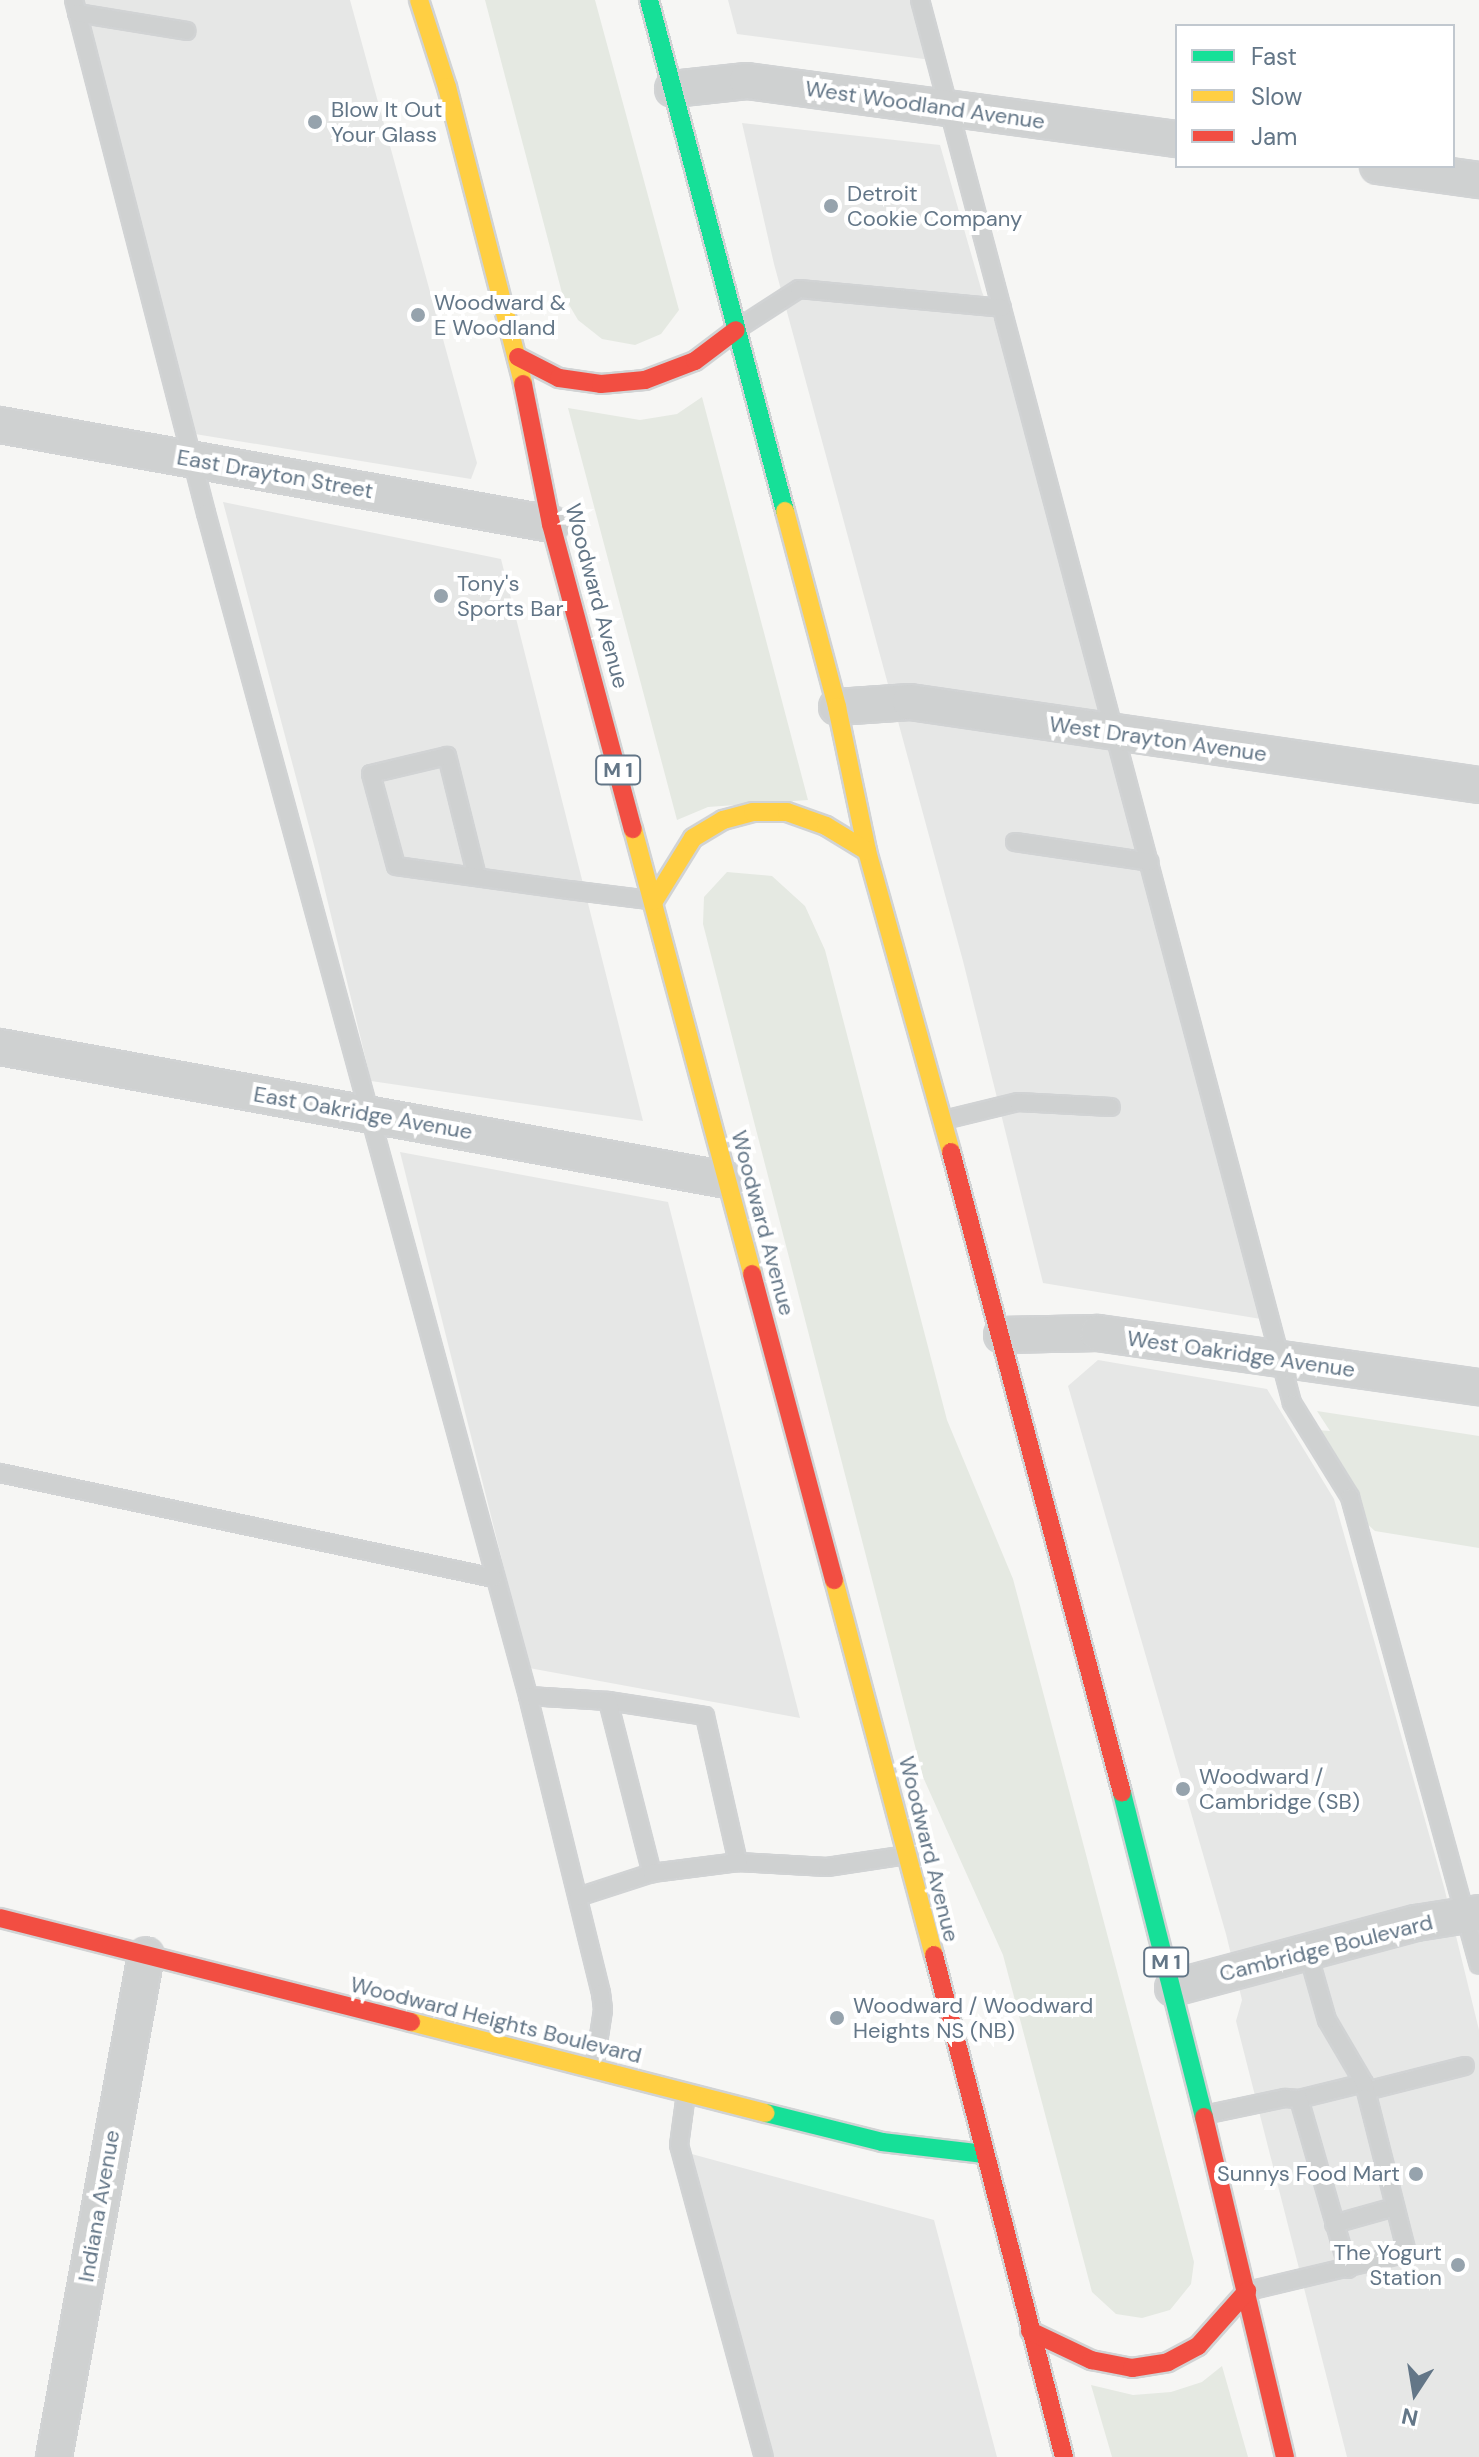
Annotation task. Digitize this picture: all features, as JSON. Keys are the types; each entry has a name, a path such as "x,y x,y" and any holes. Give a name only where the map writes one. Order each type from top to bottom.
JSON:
{"main road":[{"name":"Woodward Avenue","path":"419,0 447,87 518,357 551,524 908,1855 1064,2457"},
{"name":"M 1","path":"649,0 837,707 867,851 1002,1335 1173,1988 1285,2457"},
{"path":"518,357 559,378 601,384 645,380 695,361 736,330"},
{"path":"654,901 693,838 723,820 753,812 787,812 826,826 867,851"},
{"name":"Woodward Heights Boulevard","path":"0,1918 882,2142 984,2154"},
{"path":"1030,2331 1091,2360 1132,2368 1168,2362 1198,2346 1247,2291"}],"street":[{"name":"West Woodland Avenue","path":"673,89 747,81 1175,139"},
{"path":"1392,168 1479,180"},
{"name":"East Drayton Street","path":"0,425 551,524"},
{"name":"West Drayton Avenue","path":"837,707 910,702 1479,785"},
{"name":"East Oakridge Avenue","path":"0,1047 727,1180"},
{"name":"West Oakridge Avenue","path":"1002,1335 1098,1333 1479,1387"},
{"name":"Cambridge Boulevard","path":"1173,1988 1307,1950 1472,1914"},
{"name":"Indiana Avenue","path":"54,2457 146,1955"}],"lane":[{"path":"920,0 1292,1403 1350,1497 1472,1914 1479,1965"},
{"path":"187,31 75,7 192,459 528,1696 603,2010 594,2070"},
{"path":"736,330 799,289 1002,308"},
{"path":"477,877 447,756 371,774 396,866 477,877 654,901"},
{"path":"1015,842 1150,862"},
{"path":"942,1120 1018,1102 1111,1107"},
{"path":"0,1473 494,1578"},
{"path":"528,1696 608,1701 705,1716 738,1862"},
{"path":"608,1701 652,1873"},
{"path":"578,1897 652,1873 738,1862 827,1867 908,1855"},
{"path":"1247,2291 1407,2253 1365,2087 1327,2020 1307,1950"},
{"path":"1204,2115 1465,2066"},
{"path":"686,2093 679,2145 764,2457"},
{"path":"1299,2099 1348,2269"},
{"path":"1334,2224 1395,2207"}],"shaded area":[{"path":"80,0 350,0 477,463 471,479 195,434"},
{"path":"485,0 595,0 679,310 661,334 635,345 602,339 578,320 562,293"},
{"path":"728,0 914,0 931,60 737,34"},
{"path":"742,123 940,145 982,292 998,329 1177,990 1261,1319 1043,1283 963,961 774,264"},
{"path":"702,397 808,800 708,807 677,820 568,408 640,420 677,414"},
{"path":"223,502 501,559 643,1121 371,1081 315,849"},
{"path":"727,872 772,876 805,906 825,950 947,1420 1013,1579 1194,2262 1191,2284 1170,2310 1142,2318 1116,2314 1092,2292 1003,1955 923,1777 703,924 704,897"},
{"path":"400,1152 668,1202 800,1718 529,1668"},
{"path":"1098,1360 1267,1389 1334,1499 1444,1887 1479,2030 1479,2457 1347,2457 1236,2021 1242,2000 1226,1934 1068,1386"},
{"path":"1317,1411 1479,1436 1479,1548 1375,1531 1365,1522 1364,1513 1317,1430 1330,1431"},
{"path":"688,2153 934,2220 997,2457 771,2457"},
{"path":"1222,2366 1248,2457 1112,2457 1091,2385 1133,2395 1171,2392 1202,2382"}],"traffic: fast":[{"path":"649,0 785,511"},
{"path":"1122,1793 1204,2117"},
{"path":"766,2113 882,2142 984,2154"}],"traffic: slow":[{"path":"419,0 447,87 523,384"},
{"path":"785,511 837,707 867,851 951,1152"},
{"path":"654,901 693,838 723,820 753,812 787,812 826,826 867,851"},
{"path":"633,829 752,1274"},
{"path":"834,1580 934,1955"},
{"path":"411,2022 766,2113"}],"traffic: jam":[{"path":"518,357 559,378 601,384 645,380 695,361 736,330"},
{"path":"523,384 551,524 633,829"},
{"path":"951,1152 1122,1793"},
{"path":"752,1274 834,1580"},
{"path":"0,1918 411,2022"},
{"path":"934,1955 1064,2457"},
{"path":"1204,2117 1285,2457"},
{"path":"1030,2331 1091,2360 1132,2368 1168,2362 1198,2346 1247,2291"}],"place":[{"name":"Blow It Out Your Glass","path":"315,122"},
{"name":"Detroit Cookie Company","path":"831,206"},
{"name":"Woodward & E Woodland","path":"418,315"},
{"name":"Tony's Sports Bar","path":"441,596"},
{"name":"Woodward / Cambridge (SB)","path":"1183,1789"},
{"name":"Woodward / Woodward Heights NS (NB)","path":"837,2018"},
{"name":"Sunnys Food Mart","path":"1416,2174"},
{"name":"The Yogurt Station","path":"1458,2265"}]}
